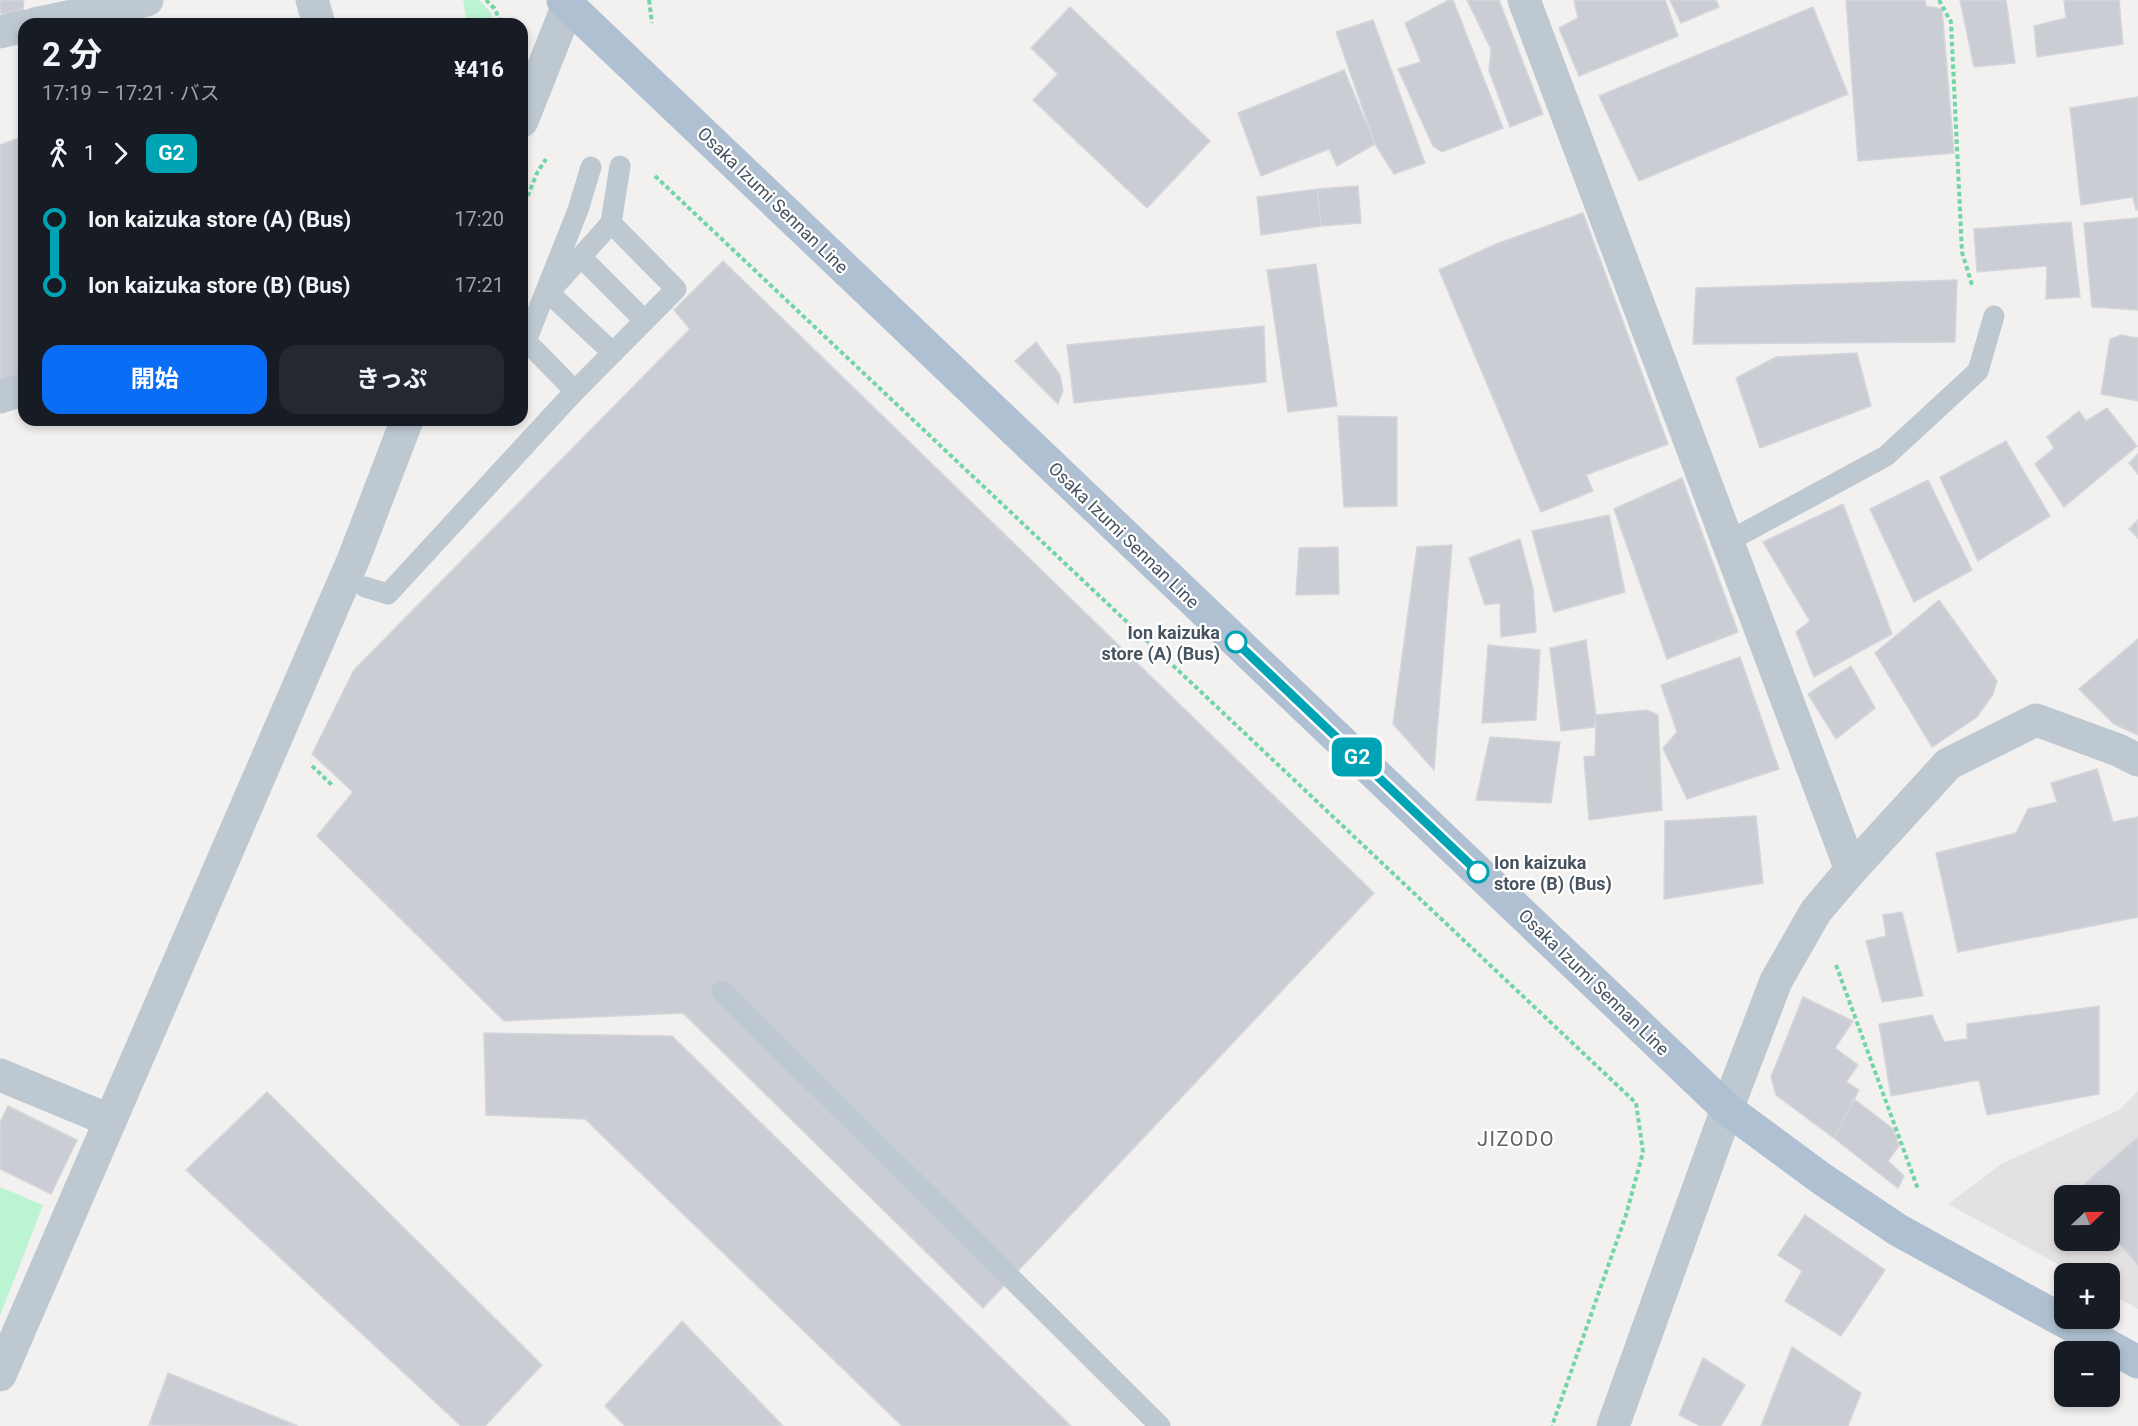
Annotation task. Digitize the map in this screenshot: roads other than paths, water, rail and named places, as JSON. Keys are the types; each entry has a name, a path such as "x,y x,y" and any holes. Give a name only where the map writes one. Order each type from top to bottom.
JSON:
{"main road":[{"name":"Osaka Izumi Sennan Line","path":"566,1 1726,1109 1822,1179 1898,1230 2138,1362"}],"street":[{"path":"63,18 147,0"},
{"path":"312,0 317,18"},
{"path":"1524,0 1851,870"},
{"path":"528,105 566,1"},
{"path":"0,32 18,28"},
{"path":"0,397 18,391"},
{"path":"0,1375 354,558 405,426"},
{"path":"1613,1426 1726,1109 1776,981 1816,911 1948,764 2036,720 2118,750 2138,760"},
{"path":"0,1075 110,1120"}],"lane":[{"path":"528,337 546,297 578,210 591,166"},
{"path":"546,297 611,223 620,166"},
{"path":"365,587 388,594 575,391 676,289 611,223"},
{"path":"581,257 644,321"},
{"path":"546,297 613,353"},
{"path":"1727,542 1886,456 1978,371 1994,316"},
{"path":"528,343 575,391"},
{"path":"722,991 1160,1426"}],"place":[{"name":"Ion kaizuka store (A) (Bus)","path":"1236,642"},
{"name":"Ion kaizuka store (B) (Bus)","path":"1478,872"}],"district":[{"name":"JIZODO","path":"1516,1139"}]}
